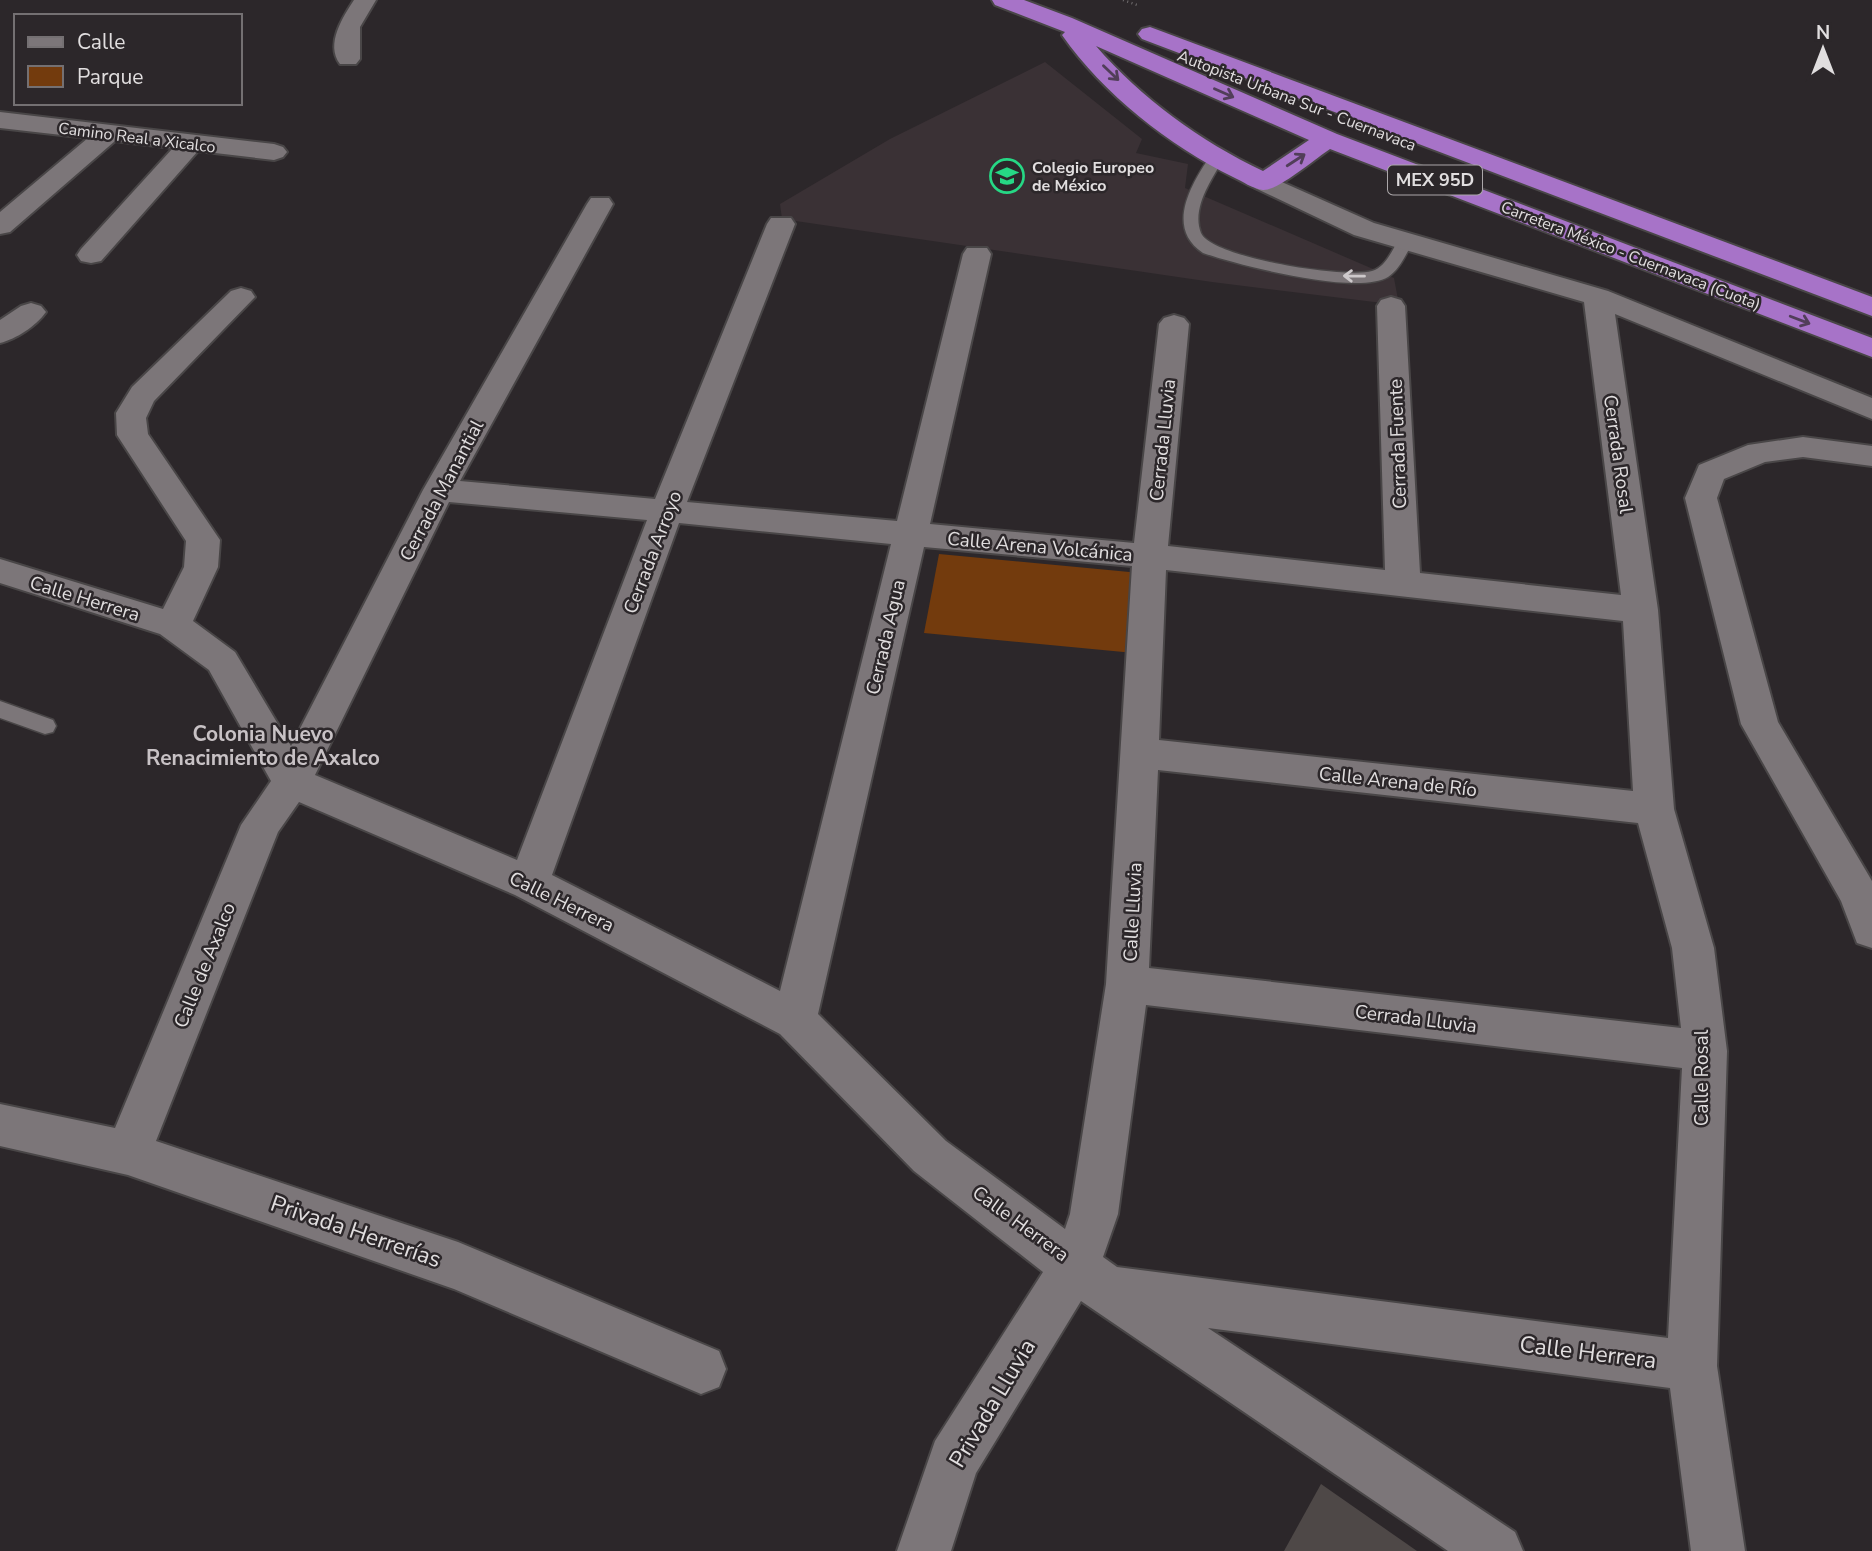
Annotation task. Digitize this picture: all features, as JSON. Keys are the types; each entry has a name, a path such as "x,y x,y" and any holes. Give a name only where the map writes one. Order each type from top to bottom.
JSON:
{"highway":[{"name":"Carretera México - Cuernavaca (Cuota)","path":"1003,0 1107,15"},
{"name":"Autopista Urbana Sur - Cuernavaca","path":"1036,0 1872,319"},
{"name":"Carretera México - Cuernavaca (Cuota)","path":"1064,8 1328,139 1872,348"},
{"path":"1064,8 1124,86 1216,158 1264,182 1328,139"},
{"name":"Autopista Urbana Sur - Cuernavaca","path":"1064,8 1872,307"},
{"name":"MEX 95D","path":"1133,24 1872,300"}],"street":[{"path":"348,59 345,38 348,27 365,0"},
{"path":"26,124 50,105"},
{"name":"Camino Real a Xicalco","path":"0,120 108,135 274,152"},
{"path":"0,226 108,135"},
{"path":"91,255 190,144"},
{"path":"1264,182 1364,229 1598,298 1872,409"},
{"name":"Cerrada Manantial","path":"292,782 439,490 600,204"},
{"name":"Cerrada Arroyo","path":"529,883 666,513 781,224"},
{"name":"Cerrada Agua","path":"795,1020 908,535 977,254"},
{"path":"173,625 201,567 203,540 133,435 128,423 132,407 143,394 241,297"},
{"name":"Cerrada Rosal","path":"1598,298 1640,610"},
{"name":"Cerrada Fuente","path":"1391,306 1403,583"},
{"path":"0,334 31,312"},
{"name":"Cerrada Lluvia","path":"1150,556 1174,324"},
{"path":"1872,456 1803,447 1759,452 1710,473 1701,498 1760,724 1860,897 1872,930"},
{"name":"Calle Arena Volcánica","path":"439,490 1150,556 1640,610"},
{"name":"Calle Lluvia","path":"1092,1277 1094,1214 1127,984 1150,556"},
{"name":"Calle Herrera","path":"0,571 173,625 222,660 292,782 529,883 795,1020 930,1156 1092,1277 1496,1551"},
{"name":"Calle Rosal","path":"1640,610 1654,808 1693,948 1704,1051 1692,1366 1718,1551"},
{"name":"Calle Arena de Río","path":"1141,753 1654,808"},
{"name":"Calle de Axalco","path":"128,1153 261,825 292,782"},
{"name":"Cerrada Lluvia","path":"1127,984 1704,1051"},
{"name":"Privada Herrerías","path":"0,1125 128,1153 458,1266 701,1369"},
{"name":"Calle Herrera","path":"1092,1277 1692,1366"},
{"name":"Privada Lluvia","path":"924,1551 954,1460 1092,1277"}],"lane":[{"path":"1216,158 1192,201 1193,226 1198,242 1214,254 1240,262 1329,274 1377,276 1392,265 1405,242"},
{"path":"0,709 45,726"}],"shaded area":[{"name":"Colegio Europeo de México","path":"1045,62 1142,139 1136,153 1188,164 1185,188 1394,278 1399,305 1212,282 782,219 780,204 890,139"}],"green space":[{"path":"939,554 1140,573 1134,653 924,633"}],"building":[{"path":"1321,1484 1417,1551 1284,1551"}],"place":[{"name":"Colegio Europeo de México","path":"1007,176"}],"district":[{"name":"Colonia Nuevo Renacimiento de Axalco","path":"263,746"}]}
